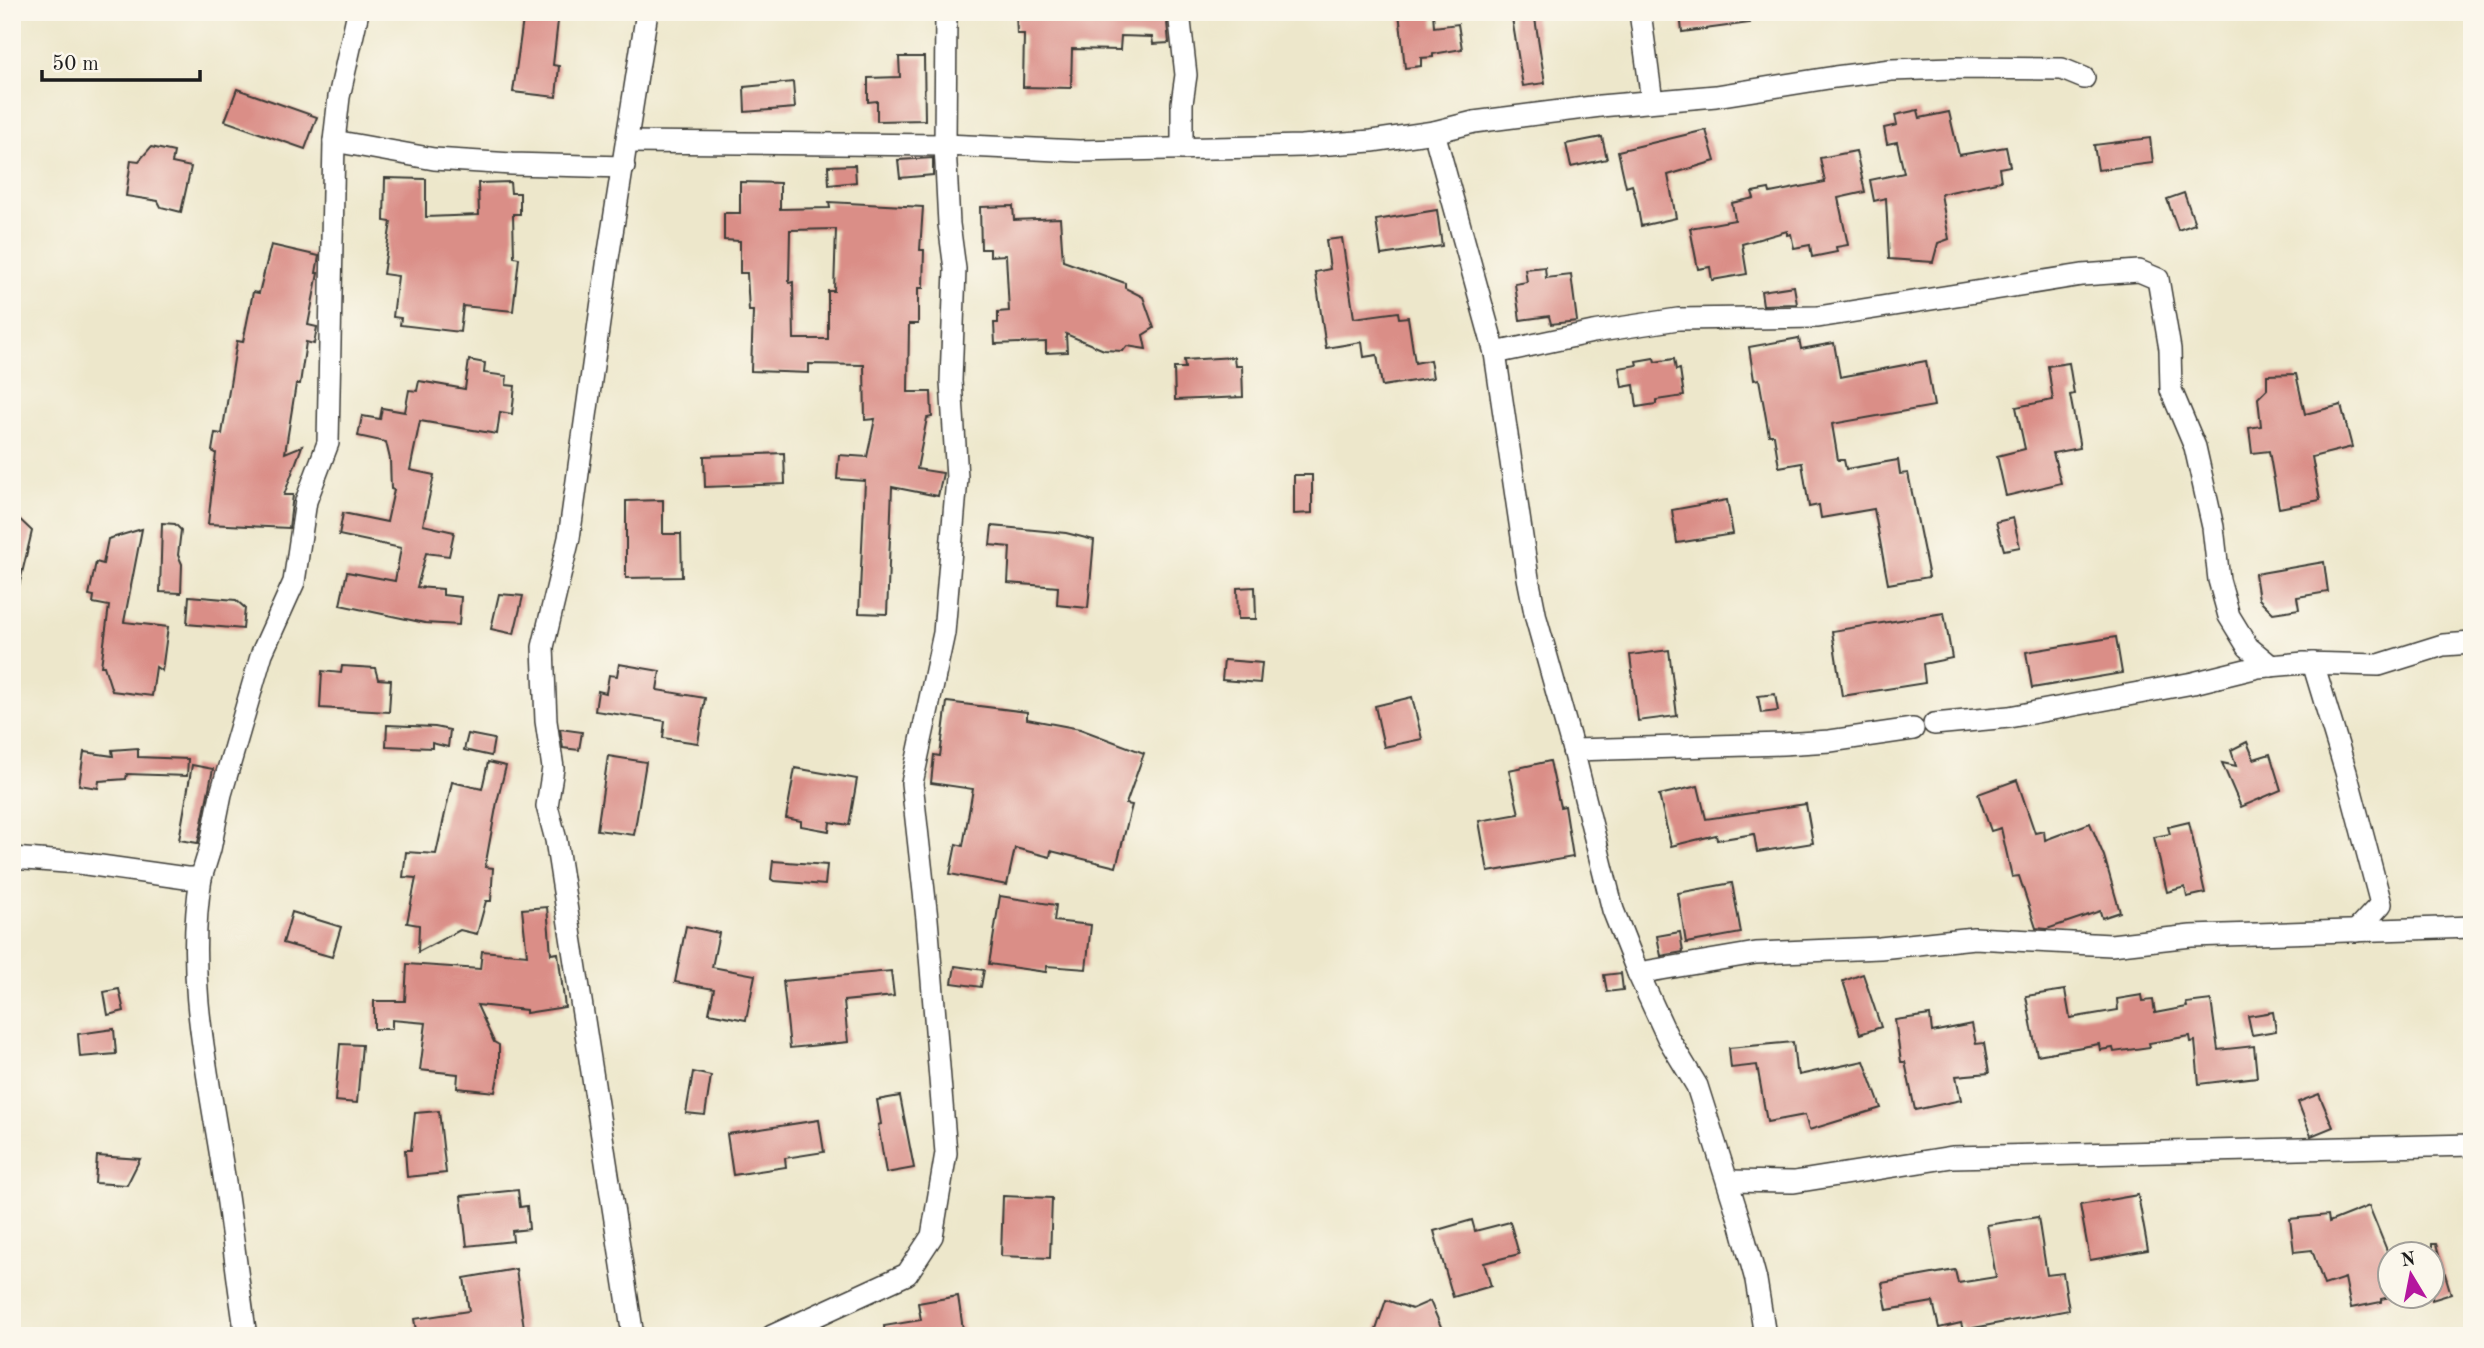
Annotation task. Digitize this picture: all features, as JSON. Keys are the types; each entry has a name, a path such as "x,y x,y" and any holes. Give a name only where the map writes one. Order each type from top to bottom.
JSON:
{"street":[{"path":"246,1336 226,1184 204,1062 195,974 195,914 221,794 262,653 294,582 306,501 328,443 334,141 338,97 358,12"},
{"path":"633,1336 556,839 547,806 553,768 547,721 543,647 569,538 608,258 647,12"},
{"path":"772,1336 907,1275 932,1236 946,1153 927,919 912,783 944,633 957,478 951,381 955,269 949,224 945,145 946,12"},
{"path":"1179,12 1186,75 1182,103 1182,149"},
{"path":"1640,12 1652,101"},
{"path":"627,142 945,145 1079,151 1301,146 1373,141 1434,132 1474,122 1716,96 1891,71 2062,68 2084,78"},
{"path":"1434,132 1495,353 1536,618 1573,750 1613,910 1668,1038 1697,1086 1756,1280 1765,1336"},
{"path":"334,141 434,159 624,167"},
{"path":"1495,353 1593,332 1678,319 1818,317 2082,275 2139,271 2158,279 2170,349 2171,390 2194,447 2213,527 2219,580 2229,616 2248,647 2271,666"},
{"path":"1573,750 1830,741 2009,717 2271,666 2314,663 2379,665 2443,645 2472,643"},
{"path":"2314,663 2381,904 2356,931"},
{"path":"12,858 201,878"},
{"path":"1638,973 1756,953 1892,947 1974,939 2099,945 2191,936 2472,927"},
{"path":"1728,1181 1794,1182 1952,1157 2472,1145"}],"building":[{"path":"524,12 559,12 553,65 559,66 556,97 513,92"},
{"path":"1016,12 1166,12 1169,43 1153,44 1152,37 1121,36 1120,50 1072,49 1071,88 1023,87 1024,34 1017,34"},
{"path":"1399,12 1433,12 1434,27 1458,24 1462,49 1421,58 1421,66 1405,68"},
{"path":"1511,12 1534,12 1545,83 1523,86"},
{"path":"1680,12 1749,12 1750,23 1682,32"},
{"path":"899,57 924,57 925,120 877,121 877,101 868,102 868,78 900,77"},
{"path":"793,82 795,108 745,112 744,87"},
{"path":"237,89 317,117 305,149 225,121"},
{"path":"1918,110 1920,118 1949,112 1959,155 2006,147 2010,166 1999,168 2001,181 1941,194 1949,239 1938,243 1933,262 1889,259 1886,198 1874,201 1870,180 1904,173 1897,142 1887,144 1884,128 1897,125 1895,115"},
{"path":"1706,130 1715,161 1668,175 1676,218 1641,226 1636,198 1632,185 1626,187 1618,151"},
{"path":"1602,137 1607,159 1571,167 1566,144"},
{"path":"2150,138 2153,163 2098,170 2094,145"},
{"path":"151,147 174,152 172,163 191,167 181,212 161,207 158,201 126,196 131,160 139,161"},
{"path":"1856,151 1865,192 1838,198 1848,245 1836,247 1837,252 1812,257 1810,245 1794,248 1791,234 1787,235 1787,231 1742,244 1747,274 1712,280 1710,267 1698,269 1690,228 1735,220 1732,203 1754,198 1752,192 1769,189 1770,193 1825,182 1820,158"},
{"path":"933,158 933,175 900,178 898,160"},
{"path":"855,165 856,182 829,185 828,166"},
{"path":"385,178 426,179 426,217 479,215 478,183 510,182 511,193 520,193 520,214 513,214 514,257 519,258 513,311 463,306 460,332 400,325 401,318 393,317 398,276 383,274 391,222 384,221"},
{"path":"740,182 780,183 780,209 830,208 829,202 923,207 920,250 924,250 923,288 918,288 918,324 909,324 908,392 931,392 932,417 927,418 917,469 943,473 938,496 892,487 887,614 859,613 865,481 837,479 839,455 867,457 875,419 865,420 864,365 809,364 809,373 751,371 753,311 749,311 747,273 740,273 740,241 724,240 724,213 740,213","holes":["836,229 834,291 828,291 828,339 794,339 793,282 789,283 790,230"]},
{"path":"2184,193 2195,224 2178,230 2167,199"},
{"path":"1013,206 1014,220 1060,218 1063,261 1125,283 1125,288 1143,297 1154,328 1143,335 1146,349 1127,346 1123,351 1104,350 1066,334 1067,352 1046,353 1046,342 995,344 994,323 998,323 998,312 1009,311 1006,255 990,256 990,249 981,249 980,207"},
{"path":"1437,210 1442,246 1381,255 1376,220"},
{"path":"1342,238 1354,318 1398,312 1399,318 1408,317 1415,363 1430,360 1433,378 1382,386 1377,355 1364,357 1362,342 1326,348 1315,272 1330,269 1326,240"},
{"path":"271,245 319,256 308,325 317,327 314,344 306,342 285,453 302,446 284,495 293,495 289,528 208,524 216,453 212,451 215,433 222,434 237,341 243,342 253,292 259,293"},
{"path":"1545,267 1546,278 1571,275 1577,321 1551,324 1549,316 1520,320 1515,284 1527,282 1525,269"},
{"path":"1794,286 1797,304 1763,305 1761,291"},
{"path":"1799,338 1801,349 1834,343 1840,377 1926,361 1934,406 1832,424 1838,460 1844,460 1846,469 1898,460 1900,474 1908,473 1929,577 1888,584 1874,509 1821,518 1819,505 1809,507 1802,463 1779,467 1774,435 1769,435 1759,379 1754,380 1749,347"},
{"path":"1234,357 1235,366 1242,366 1243,397 1175,400 1174,368 1185,368 1184,360"},
{"path":"1654,358 1655,362 1674,359 1676,370 1680,369 1684,396 1656,400 1656,404 1637,407 1634,385 1622,387 1619,368"},
{"path":"469,360 485,363 484,373 507,376 506,385 515,386 512,414 500,412 497,434 420,421 410,470 434,475 423,525 454,532 449,556 426,553 417,587 443,589 443,595 461,597 459,625 425,623 340,605 347,572 395,581 401,548 339,535 343,513 387,522 394,490 391,489 390,459 386,442 358,436 362,416 380,419 382,408 405,412 409,390 417,391 419,381 465,389"},
{"path":"2069,363 2074,394 2070,395 2080,448 2053,453 2061,483 2006,496 1997,456 2025,449 2016,407 2053,400 2048,366"},
{"path":"2296,374 2305,414 2341,405 2352,447 2312,457 2320,500 2279,508 2269,451 2252,453 2249,428 2261,426 2258,398 2267,389 2267,375"},
{"path":"784,453 785,484 705,487 704,456"},
{"path":"1294,475 1312,475 1312,513 1294,514"},
{"path":"663,500 663,534 681,534 682,577 626,578 626,501"},
{"path":"1727,500 1733,534 1677,543 1672,510"},
{"path":"12,512 32,531 19,586 12,585"},
{"path":"2013,518 2020,547 2004,550 1996,522"},
{"path":"162,523 175,524 181,530 178,555 182,564 181,593 160,592"},
{"path":"992,526 1066,533 1094,540 1088,608 1057,605 1058,587 1008,583 1010,547 990,545"},
{"path":"142,529 124,622 168,627 162,671 156,667 152,696 112,691 104,666 101,666 109,606 93,603 94,596 89,595 96,562 103,564 108,539"},
{"path":"2324,562 2328,592 2297,597 2299,609 2273,613 2259,599 2255,574"},
{"path":"1255,587 1256,619 1238,619 1237,588"},
{"path":"499,594 523,596 514,634 491,629"},
{"path":"189,596 236,600 245,608 243,629 187,624"},
{"path":"1944,613 1952,658 1923,664 1925,683 1842,696 1832,631"},
{"path":"2116,637 2122,673 2032,688 2026,652"},
{"path":"1669,650 1677,716 1638,721 1630,655"},
{"path":"1224,660 1262,663 1260,683 1222,680"},
{"path":"619,664 660,671 657,690 705,698 698,743 663,738 665,721 595,711 598,691 606,693 609,675 617,676"},
{"path":"342,666 375,668 378,679 391,680 389,712 320,708 322,671 341,673"},
{"path":"1775,694 1778,711 1761,713 1758,696"},
{"path":"1412,697 1422,739 1384,747 1375,706"},
{"path":"947,702 1027,712 1027,719 1080,729 1144,753 1126,804 1132,805 1116,867 1051,851 1050,857 1015,848 1007,885 950,874 956,844 963,846 973,789 931,783 934,755 940,756"},
{"path":"387,725 450,730 448,747 432,743 432,748 386,746"},
{"path":"560,729 582,732 579,750 563,748"},
{"path":"468,734 494,739 491,756 464,750"},
{"path":"2247,742 2254,759 2270,754 2281,790 2241,807 2222,763 2236,766 2231,750"},
{"path":"138,748 138,757 188,759 187,776 127,774 126,779 99,781 98,788 79,785 84,752 113,756 112,750"},
{"path":"608,756 646,762 634,835 597,830"},
{"path":"1550,761 1560,807 1565,806 1573,857 1488,872 1479,821 1519,814 1509,770"},
{"path":"488,762 506,766 485,867 493,868 491,901 486,901 477,934 460,930 418,952 419,925 407,923 416,878 403,877 406,852 436,854 452,782 482,789"},
{"path":"192,765 213,769 198,843 179,840"},
{"path":"795,768 857,779 849,825 830,822 829,831 801,826 801,821 786,818"},
{"path":"2017,780 2035,833 2044,831 2045,840 2090,823 2104,856 2120,912 2102,918 2100,911 2047,929 2036,928 2019,876 2012,877 2001,828 1991,831 1978,794"},
{"path":"1698,786 1706,819 1806,804 1813,843 1757,852 1754,834 1717,840 1716,835 1671,846 1659,795"},
{"path":"2189,822 2205,893 2187,897 2185,887 2167,892 2154,837 2170,834 2168,827"},
{"path":"773,861 827,865 825,885 774,881 771,879"},
{"path":"1732,883 1741,933 1686,943 1678,893"},
{"path":"1000,896 1056,905 1054,921 1091,925 1086,969 1047,966 1046,972 989,964"},
{"path":"547,907 551,954 558,953 565,1007 526,1013 526,1010 477,1005 494,1042 499,1045 499,1071 495,1092 457,1088 458,1074 420,1070 426,1023 392,1020 392,1029 374,1029 374,1001 405,1001 407,964 480,969 482,951 527,955 522,909"},
{"path":"292,912 341,927 332,957 283,943"},
{"path":"686,926 719,933 712,967 755,975 746,1020 709,1013 714,989 675,982"},
{"path":"1680,932 1683,952 1661,956 1657,936"},
{"path":"955,966 984,970 981,987 952,983"},
{"path":"891,971 894,996 844,1001 848,1042 790,1048 783,981"},
{"path":"1621,973 1623,990 1607,992 1604,975"},
{"path":"1863,974 1881,1027 1860,1034 1843,981"},
{"path":"119,989 124,1011 108,1015 104,992"},
{"path":"2065,990 2070,1018 2118,1010 2117,999 2142,995 2143,1001 2153,1000 2155,1013 2187,1007 2186,1003 2211,1000 2218,1050 2254,1046 2257,1077 2199,1084 2195,1041 2191,1042 2190,1036 2149,1043 2150,1047 2114,1052 2113,1048 2100,1050 2099,1044 2037,1055 2026,996"},
{"path":"2273,1012 2276,1031 2252,1035 2248,1016"},
{"path":"1930,1015 1932,1032 1972,1024 1976,1044 1984,1043 1989,1073 1956,1076 1961,1100 1915,1110 1905,1062 1901,1062 1895,1020"},
{"path":"114,1029 116,1054 80,1057 78,1034"},
{"path":"1793,1042 1799,1075 1864,1061 1881,1108 1809,1130 1805,1115 1767,1122 1757,1065 1731,1068 1729,1048"},
{"path":"340,1044 362,1045 357,1103 335,1101"},
{"path":"693,1072 711,1076 705,1115 686,1113"},
{"path":"2319,1094 2333,1127 2311,1136 2298,1102"},
{"path":"900,1096 914,1168 886,1173 877,1100"},
{"path":"439,1111 446,1173 407,1177 405,1150 411,1150 415,1113"},
{"path":"819,1120 824,1152 785,1158 786,1167 733,1175 727,1134"},
{"path":"97,1156 140,1159 127,1185 95,1183"},
{"path":"518,1190 520,1207 527,1206 529,1229 512,1231 513,1241 467,1246 461,1196"},
{"path":"2138,1195 2148,1250 2090,1260 2080,1205"},
{"path":"1003,1196 1052,1198 1050,1258 1001,1256"},
{"path":"2369,1206 2383,1240 2376,1240 2376,1303 2351,1308 2345,1278 2324,1285 2312,1250 2294,1252 2290,1219 2328,1215 2329,1222"},
{"path":"2038,1217 2047,1275 2063,1273 2069,1310 1963,1330 1961,1323 1939,1328 1933,1302 1887,1310 1882,1283 1955,1270 1958,1283 1996,1277 1987,1225"},
{"path":"1472,1220 1475,1231 1510,1222 1519,1254 1484,1263 1491,1286 1453,1297 1434,1231"},
{"path":"516,1269 525,1336 508,1336 508,1333 487,1336 417,1336 414,1319 469,1311 464,1278"},
{"path":"2446,1277 2451,1294 2446,1296"},
{"path":"958,1296 964,1336 885,1336 884,1326 921,1320 918,1303"},
{"path":"1386,1300 1412,1309 1430,1301 1445,1336 1374,1336"}]}
